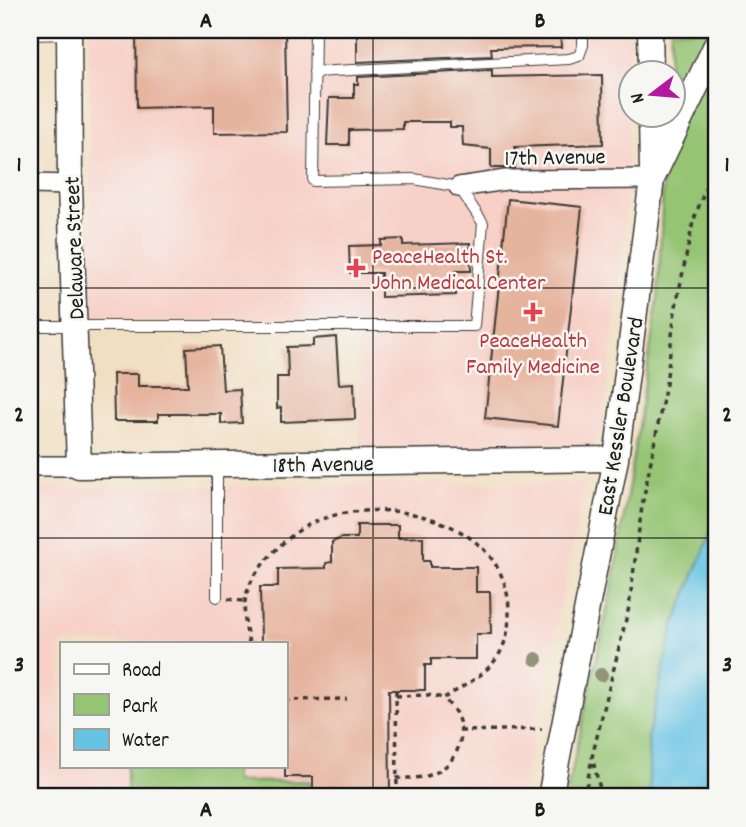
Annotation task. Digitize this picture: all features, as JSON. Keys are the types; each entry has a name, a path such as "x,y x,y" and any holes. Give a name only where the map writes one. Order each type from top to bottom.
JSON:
{"street":[{"path":"650,30 650,60"},
{"name":"Delaware Street","path":"69,32 70,185 79,466"},
{"name":"East Kessler Boulevard","path":"550,797 615,459 652,179 716,45"},
{"path":"651,130 652,179"},
{"name":"17th Avenue","path":"459,187 506,180 652,179"},
{"path":"30,184 70,185"},
{"name":"18th Avenue","path":"30,466 615,459"}],"lane":[{"path":"30,326 474,326 483,223 459,187 414,179 313,181 315,30"},
{"path":"314,72 569,59 579,56 583,45 583,30"},
{"path":"30,35 69,32"},
{"path":"217,464 217,597"}],"path":[{"path":"583,797 629,607 642,506 666,384 682,273 693,222 716,160"},
{"path":"248,642 243,601 249,583 281,544 306,526 343,513 396,511 424,516 469,536 489,554 501,572 509,598 509,621 503,648 492,664 444,698"},
{"path":"396,778 419,778 433,774 445,767 455,756 461,742 458,717 444,698 396,693 396,778 397,791"},
{"path":"287,700 348,699"},
{"path":"460,732 564,728"},
{"path":"592,757 602,797"}],"shaded area":[{"name":"PeaceHealth St. John Medical Center","path":"89,30 631,30 630,60 616,60 616,130 628,130 625,216 603,429 593,444 579,451 360,450 358,338 331,321 92,322"},
{"path":"586,482 521,797 30,797 30,488"}],"green space":[{"path":"671,30 716,30 716,797 566,797 615,573 658,298 665,130 686,130 686,60 669,60"},
{"path":"127,768 234,768 235,782 309,781 309,797 127,797"}],"water":[{"path":"716,520 716,797 650,797 648,736 674,625"}],"building":[{"path":"136,30 285,30 287,132 214,133 214,106 137,108"},
{"path":"357,30 560,30 561,47 491,48 492,56 357,62"},
{"path":"492,70 492,77 602,75 603,144 515,147 515,168 491,168 491,149 463,146 462,127 450,127 450,122 403,122 403,129 349,130 349,145 327,145 329,98 354,98 354,84 358,84 358,77"},
{"name":"PeaceHealth Family Medicine","path":"508,199 582,207 558,426 485,418"},
{"path":"403,239 403,245 470,243 471,271 456,271 456,295 381,297 381,273 350,273 349,246 381,245 381,240"},
{"path":"336,337 339,384 354,383 355,419 281,422 281,407 277,408 277,377 288,377 287,347 313,346 313,339"},
{"path":"220,346 223,390 240,389 242,423 221,424 221,414 158,414 158,421 114,421 113,374 138,374 138,386 188,386 186,348"},
{"path":"357,525 398,525 398,538 423,537 423,561 430,561 430,567 476,567 476,592 490,592 491,634 476,634 476,659 431,659 431,665 425,665 425,690 389,690 390,797 337,797 336,792 313,792 313,777 285,777 287,642 261,642 260,587 278,587 278,569 326,568 326,563 332,562 332,542 342,538 357,538"}],"place":[{"name":"PeaceHealth St. John Medical Center","path":"356,268"},
{"name":"PeaceHealth Family Medicine","path":"533,312"}]}
